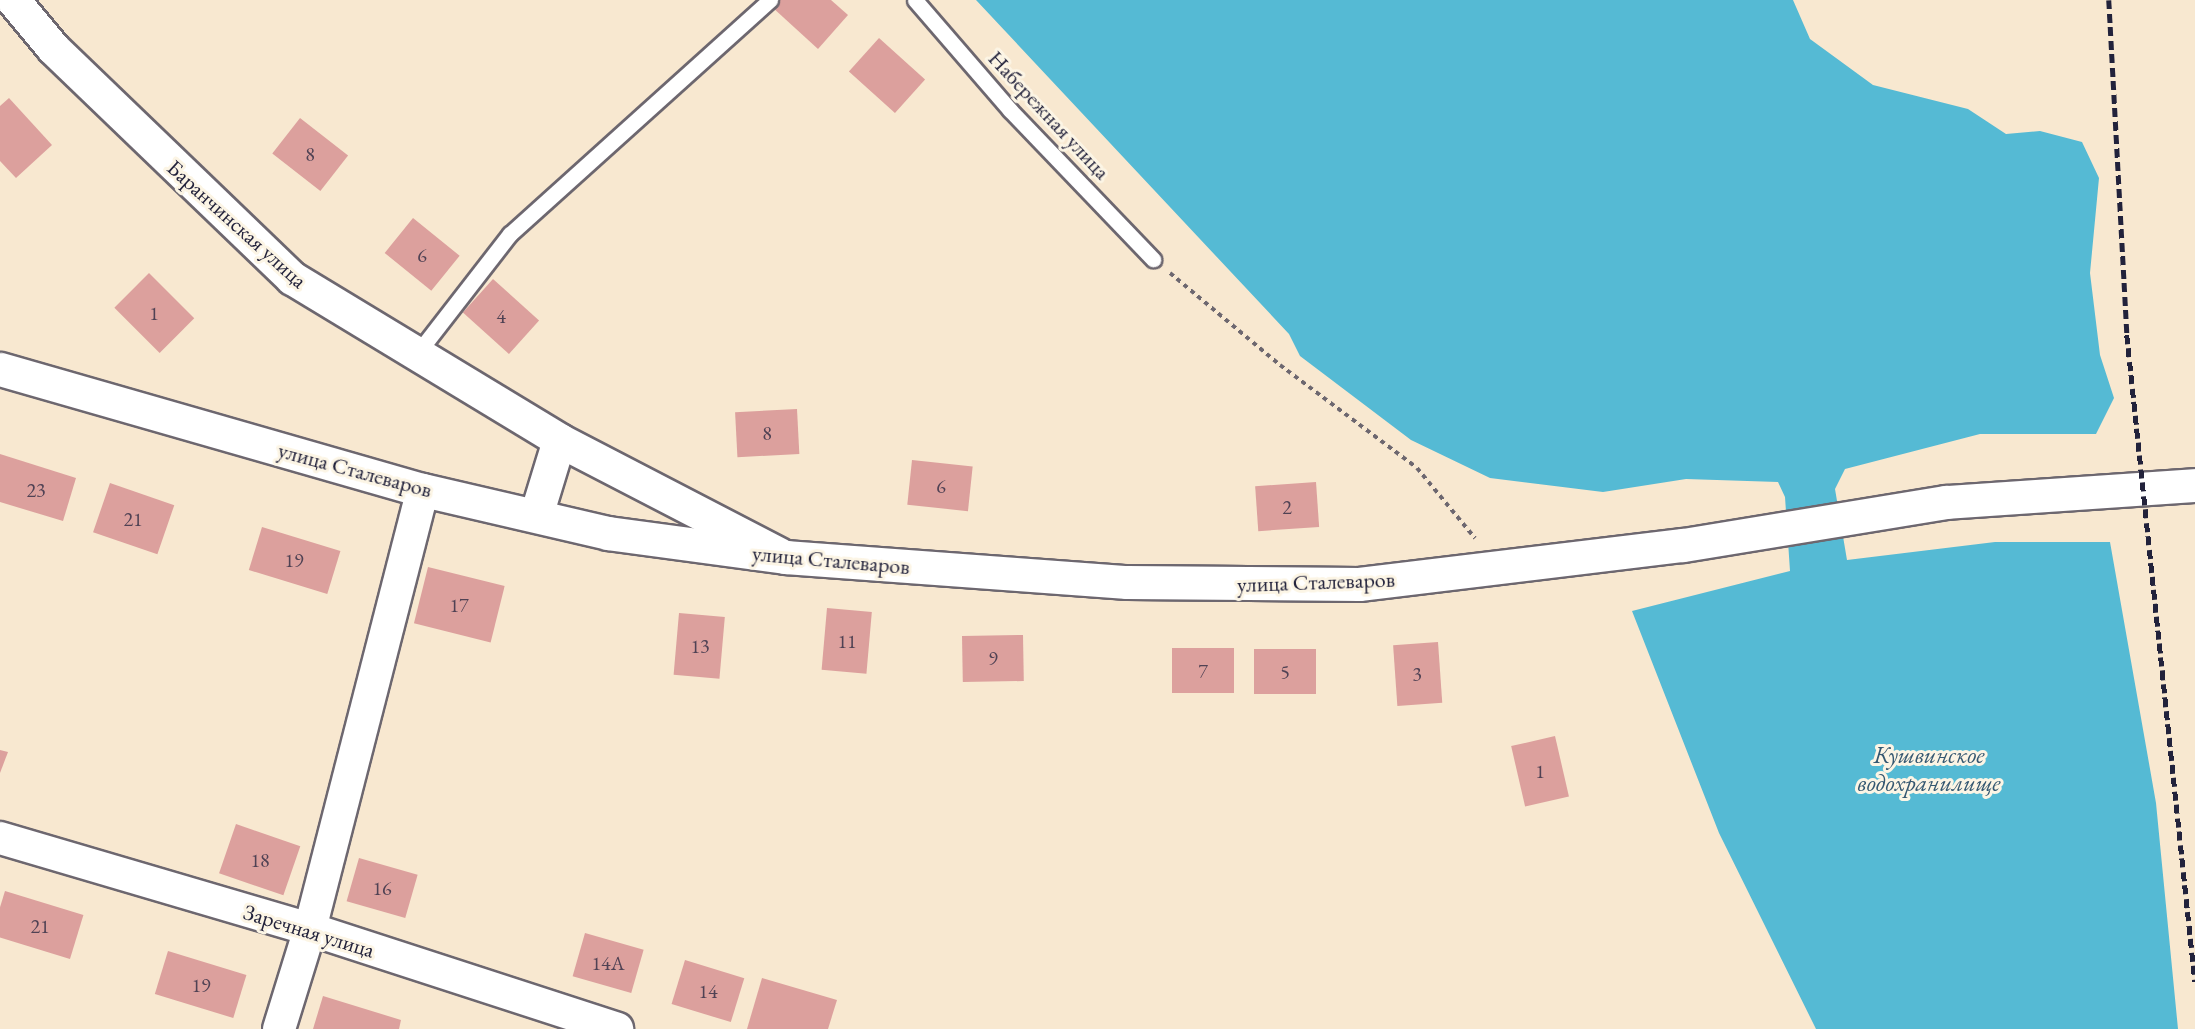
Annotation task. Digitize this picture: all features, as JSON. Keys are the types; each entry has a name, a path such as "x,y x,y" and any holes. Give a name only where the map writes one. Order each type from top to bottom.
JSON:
{"main road":[{"name":"Баранчинская улица","path":"13,0 53,48 292,278 560,440 785,557"},
{"name":"улица Сталеваров","path":"0,369 423,490 620,535 785,557 1126,582 1281,587 1490,571 1683,545 1946,502 2195,485"},
{"path":"536,515 560,440"}],"street":[{"path":"279,1029 310,929 423,490"},
{"name":"Заречная улица","path":"0,838 310,929 617,1029"}],"lane":[{"path":"416,355 510,234 770,0"},
{"name":"Набережная улица","path":"915,0 1010,110 1154,258"}],"path":[{"path":"1154,258 1280,365 1417,468 1473,533 1490,571"}],"water":[{"name":"Кушвинское водохранилище","path":"976,0 1793,0 1810,39 1873,85 1968,109 2006,134 2040,131 2082,142 2099,178 2090,273 2100,355 2114,398 2096,434 1980,434 1845,469 1835,489 1847,560 1995,542 2110,542 2156,803 2178,1029 1816,1029 1719,833 1632,611 1790,571 1785,497 1778,482 1686,479 1603,492 1490,478 1411,440 1300,356 1289,334"}],"building":[{"path":"778,0 831,0 848,15 818,49 772,7"},
{"path":"879,38 925,79 895,113 849,71"},
{"path":"9,98 52,145 16,178 0,161 0,106"},
{"path":"300,118 348,156 320,191 272,153"},
{"path":"413,218 460,256 431,291 385,253"},
{"path":"149,273 194,318 160,353 114,308"},
{"path":"493,279 539,320 509,354 463,312"},
{"path":"797,409 799,454 737,457 735,412"},
{"path":"0,454 76,478 63,521 0,502"},
{"path":"912,460 973,466 968,511 907,505"},
{"path":"1316,482 1319,527 1258,531 1255,486"},
{"path":"110,483 174,505 157,554 93,532"},
{"path":"262,527 340,551 327,594 249,570"},
{"path":"428,567 505,586 491,642 414,623"},
{"path":"827,608 872,612 866,674 822,670"},
{"path":"679,613 725,617 719,679 674,675"},
{"path":"1023,635 1024,681 963,682 962,636"},
{"path":"1438,642 1442,703 1397,706 1393,645"},
{"path":"1172,648 1234,648 1234,693 1172,693"},
{"path":"1254,649 1316,649 1316,694 1254,694"},
{"path":"1555,736 1569,796 1525,807 1511,746"},
{"path":"0,750 8,752 0,773"},
{"path":"236,824 300,846 283,895 219,873"},
{"path":"359,858 418,875 405,918 347,901"},
{"path":"5,891 83,915 70,959 0,938 0,907"},
{"path":"585,933 644,950 631,993 573,976"},
{"path":"168,951 246,975 233,1018 155,994"},
{"path":"685,960 744,978 731,1022 672,1004"},
{"path":"762,978 837,1000 828,1029 747,1029"},
{"path":"323,996 401,1020 399,1029 313,1029"}],"railway":[{"path":"2109,0 2127,335 2195,981"}]}
